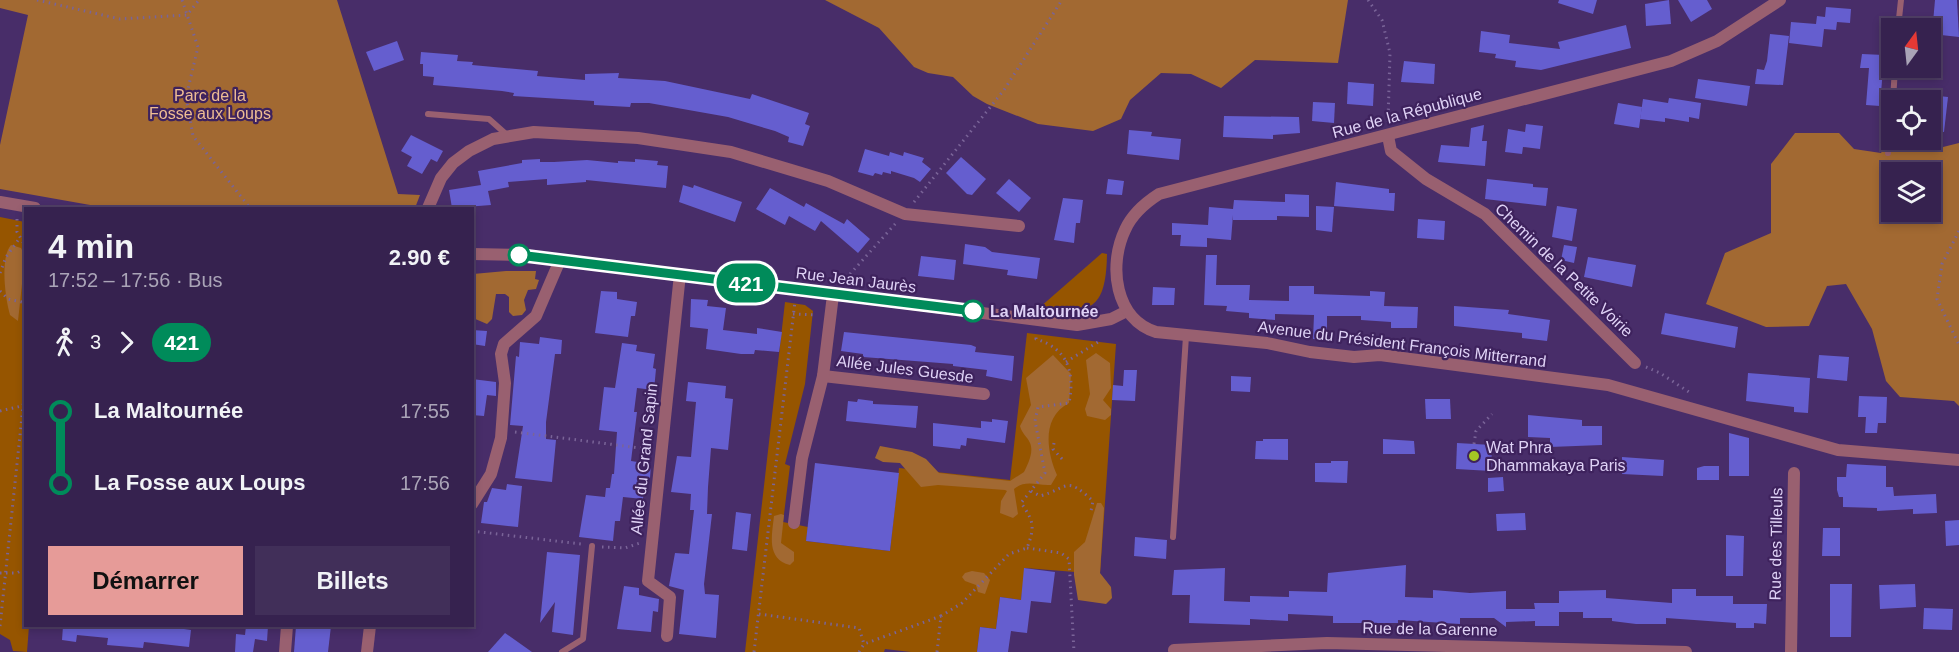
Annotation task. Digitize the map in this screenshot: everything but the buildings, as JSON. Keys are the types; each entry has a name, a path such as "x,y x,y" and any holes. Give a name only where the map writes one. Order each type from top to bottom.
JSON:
{"street":[{"name":"Rue de la République","path":"1127,311 1120,301 1118,289 1121,242 1131,220 1147,202 1171,189 1388,136 1671,61 1717,41 1780,0"},
{"path":"428,207 441,178 453,163 469,151 507,136 534,132 638,138 731,152 828,181 905,214 1019,226"},
{"name":"Chemin de la Petite Voirie","path":"1388,136 1391,151 1426,179 1485,214 1635,363"},
{"path":"0,202 29,207"},
{"name":"Rue Jean Jaurès","path":"474,254 560,260 680,274 1077,325 1111,319 1127,311"},
{"path":"474,501 491,474 502,430 505,383 501,354 504,344 536,316 560,260"},
{"name":"Allée du Grand Sapin","path":"667,636 670,597 648,581 680,274"},
{"name":"Allée Jules Guesde","path":"794,523 802,458 823,376 833,295"},
{"name":"Avenue du Président François Mitterrand","path":"1127,311 1146,329 1186,336 1267,343 1310,352 1390,356 1608,385 1838,450 1959,460"},
{"name":"Allée Jules Guesde","path":"823,376 984,394"},
{"name":"Rue des Tilleuls","path":"1791,652 1794,473"},
{"path":"285,652 287,627"},
{"path":"367,652 370,627"},
{"name":"Rue de la Garenne","path":"1174,650 1327,643 1686,652"}],"lane":[{"path":"1900,18 1901,0"},
{"path":"428,114 489,119 507,136"},
{"path":"1173,537 1186,336"},
{"path":"562,652 583,639 592,546"}],"path":[{"path":"36,0 120,19 187,15 199,0"},
{"path":"182,0 198,47 186,97 193,136 249,207"},
{"path":"859,298 860,288 841,285 905,214 1004,90 1062,0"},
{"path":"1368,0 1383,20 1390,53 1388,136"},
{"path":"24,220 17,218 19,239 24,245"},
{"path":"1959,231 1941,264 1937,299 1959,345"},
{"path":"0,273 6,257 19,239"},
{"path":"754,652 796,290"},
{"path":"0,291 8,299 24,303"},
{"path":"794,314 830,316"},
{"path":"1027,548 1032,534 1032,519 1021,503 1045,472 1035,421 1038,407 1069,403 1071,370 1045,342 1036,339 1038,320"},
{"path":"1066,362 1098,342"},
{"path":"1635,363 1660,373 1697,398"},
{"path":"0,411 24,405 0,626"},
{"path":"1474,444 1476,432 1492,414"},
{"path":"502,430 662,451"},
{"path":"1054,443 1053,449 1062,459"},
{"path":"1031,491 1040,496 1066,484 1079,488 1093,501 1091,511"},
{"path":"474,531 625,548 653,538"},
{"path":"859,652 864,644 941,616 962,603 1009,554 1027,548 1061,553 1069,559 1074,652"},
{"path":"0,573 17,573 24,569"},
{"path":"759,614 859,628 864,644"},
{"path":"937,652 941,616"}],"shaded area":[{"path":"0,217 24,222 24,627 29,627 27,652 13,651 10,640 0,634"},
{"path":"1102,253 1107,254 1106,273 1099,298 1092,305 1083,309 1071,310 1039,308"},
{"path":"785,302 805,305 813,311 805,384 785,464 790,466 783,522 808,527 806,541 890,551 899,468 1010,480 1027,333 1116,344 1100,574 1025,568 1021,600 1000,597 996,629 980,627 977,652 911,652 885,649 884,652 745,652"}],"green space":[{"name":"Parc de la Fosse aux Loups","path":"0,0 337,0 398,194 420,195 415,207 101,207 0,189 0,145 28,15 0,8"},
{"path":"825,0 1348,0 1338,63 1255,60 1221,88 1191,74 1161,73 1130,100 1121,119 1093,131 1038,124 987,104 973,96 953,77 928,73 914,67 879,28"},
{"path":"1795,133 1839,133 1854,149 1881,153 1883,150 1922,150 1923,152 1941,150 1941,148 1959,143 1959,406 1954,401 1900,397 1886,381 1872,329 1846,284 1827,286 1809,326 1766,327 1706,304 1725,253 1771,233 1771,164"},
{"path":"11,245 21,248 24,254 18,321 10,315 6,299 5,268"},
{"path":"536,271 535,279 539,280 536,289 528,290 524,300 526,310 522,315 513,316 509,312 509,297 505,294 496,294 492,319 487,324 474,318 474,274"},
{"path":"1096,353 1110,363 1111,388 1103,400 1111,409 1111,415 1105,420 1087,416 1085,409 1090,394 1086,360"},
{"path":"1053,355 1071,374 1069,403 1060,409 1050,425 1050,455 1057,475 1051,485 1023,484 1014,489 1018,514 1013,518 1000,513 1001,501 1007,491 1005,490 938,485 921,487 900,463 883,462 875,458 880,446 912,452 926,459 939,473 1010,481 1024,472 1031,454 1030,443 1020,426 1031,405 1026,378"},
{"path":"1097,503 1101,503 1104,508 1100,573 1111,587 1112,598 1106,604 1078,600 1074,575 1074,552 1085,542"},
{"path":"784,515 781,543 794,552 794,561 790,565 777,557 772,545 774,516"},
{"path":"972,571 984,573 990,580 985,594 978,592 976,585 965,581 962,577 965,573"}],"bus line":[{"name":"421","path":"519,255 973,311"}],"place":[{"name":"La Maltournée","path":"973,311"},
{"name":"Wat Phra Dhammakaya Paris","path":"1474,456"}]}
